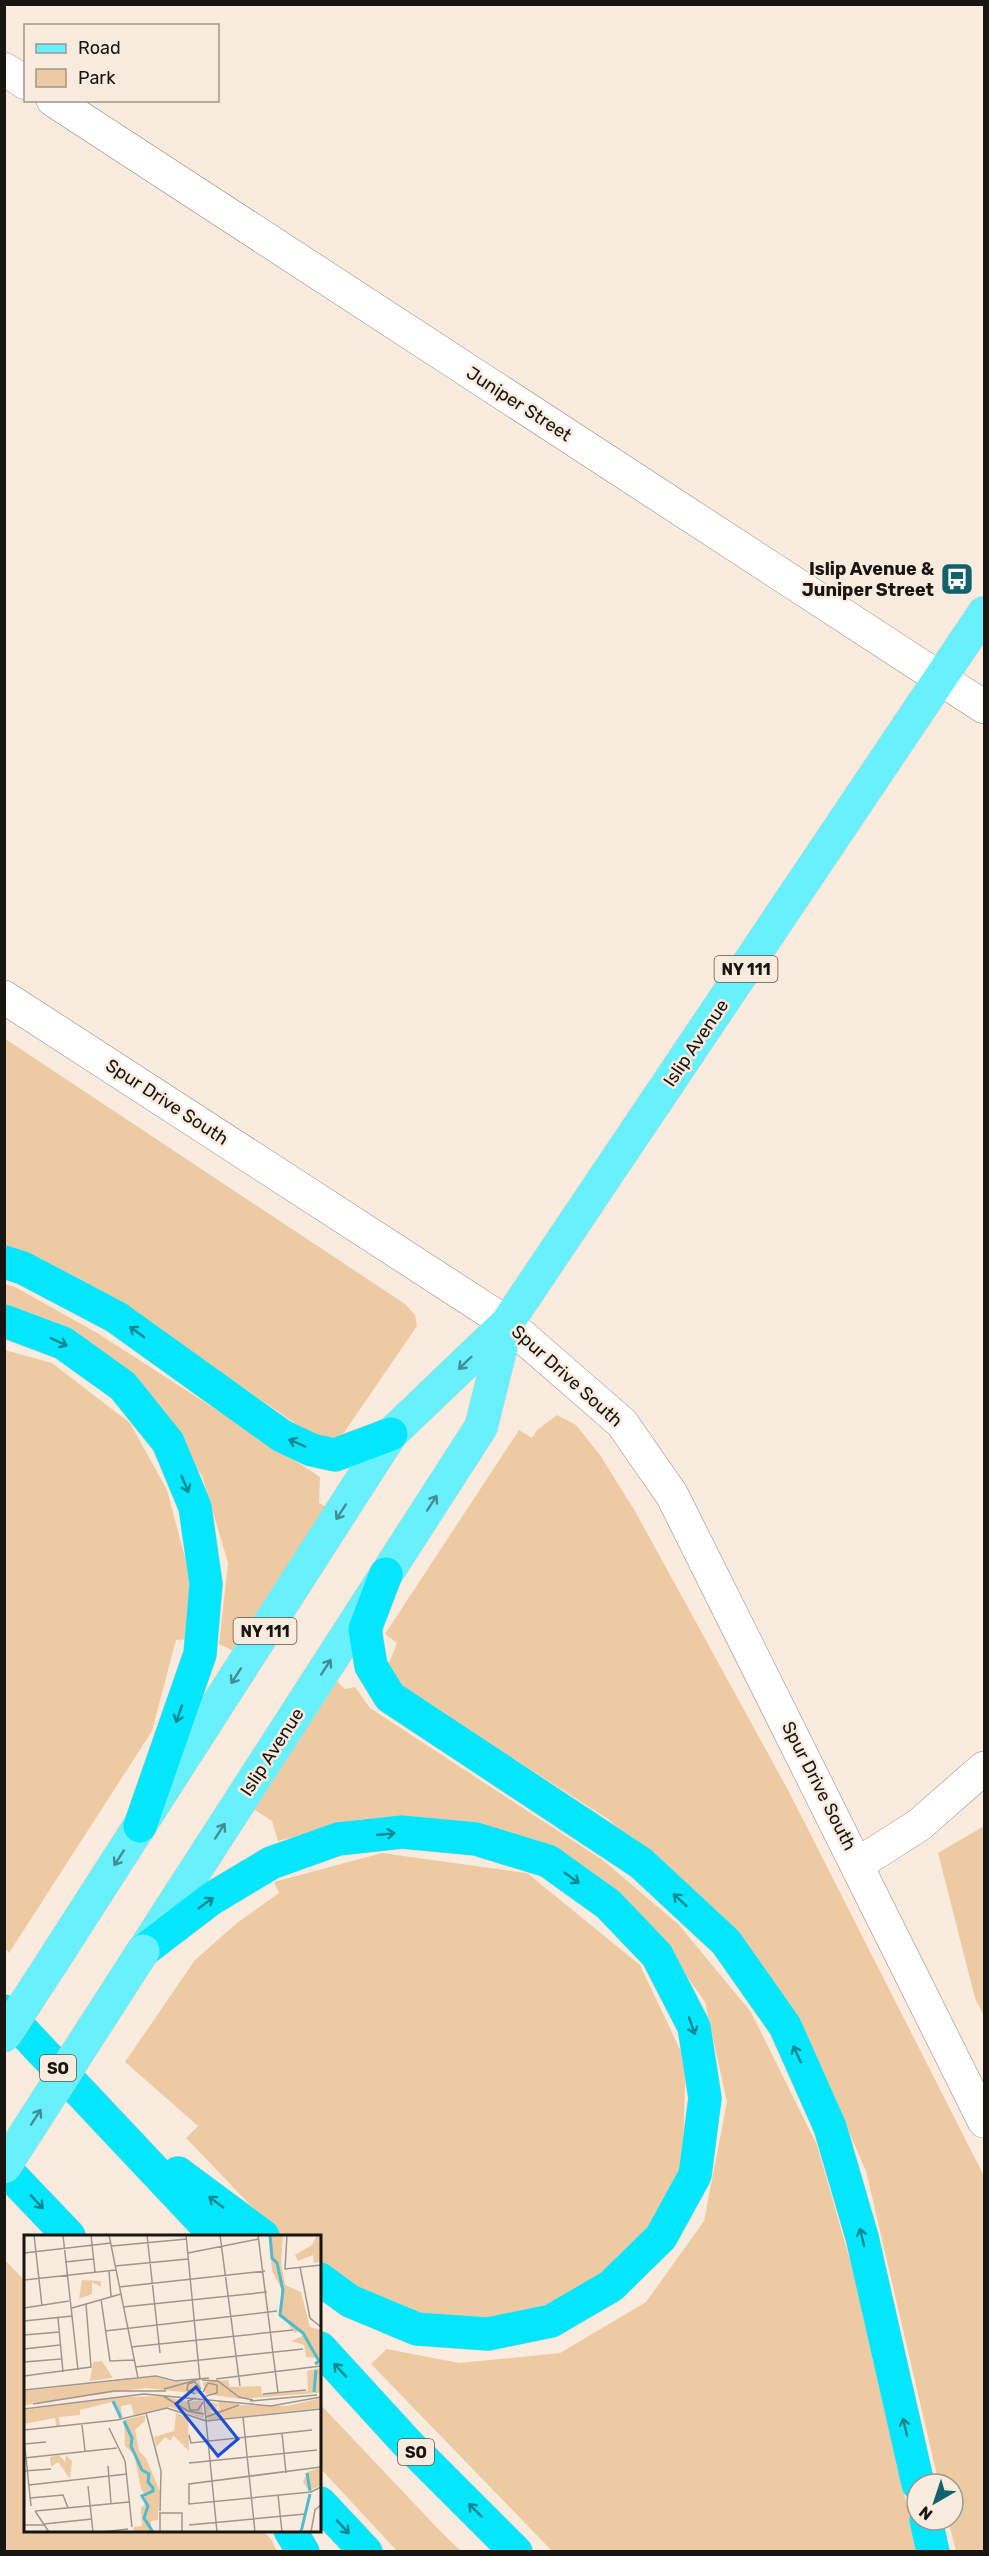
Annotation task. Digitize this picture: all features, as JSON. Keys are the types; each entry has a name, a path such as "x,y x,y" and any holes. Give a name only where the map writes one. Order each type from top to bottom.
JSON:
{"highway":[{"path":"4,1262 23,1268 116,1317 282,1436 312,1450 339,1455 391,1434"},
{"path":"4,1321 63,1343 123,1386 168,1442 195,1507 206,1584 200,1654 140,1826"},
{"path":"386,1574 365,1629 371,1666 390,1697 641,1863 726,1942 784,2026 830,2127 840,2160 862,2237 915,2472"},
{"path":"143,1951 211,1899 271,1863 338,1839 402,1832 476,1839 548,1861 608,1904 657,1955 694,2027 705,2098 695,2175 661,2237 611,2286 551,2321 488,2334 417,2329 350,2301 321,2280"},
{"name":"SO","path":"4,2011 215,2235"},
{"path":"112,2124 262,2235"},
{"path":"4,2167 68,2235"},
{"name":"SO","path":"321,2349 406,2442 516,2552"},
{"path":"321,2504 366,2552"},
{"path":"291,2532 303,2552"},
{"path":"929,2532 933,2552"}],"main road":[{"name":"Islip Avenue","path":"4,2036 391,1434 507,1323 984,613"},
{"name":"Islip Avenue","path":"4,2167 481,1427 507,1323"}],"street":[{"path":"4,69 24,81"},
{"name":"Juniper Street","path":"56,102 984,706"},
{"name":"Spur Drive South","path":"4,997 507,1323 622,1423 672,1495 858,1864 984,2121"},
{"path":"858,1864 919,1825 984,1768"}],"green space":[{"path":"4,1038 405,1304 415,1315 417,1326 339,1440 311,1434 174,1340 5,1247"},
{"path":"4,1284 15,1287 99,1334 320,1477 319,1503 329,1508 238,1653 219,1644 228,1563 203,1478 164,1409 94,1346 5,1310"},
{"path":"5,1350 52,1363 130,1423 167,1490 189,1573 192,1639 176,1640 152,1731 9,1953 5,1948"},
{"path":"557,1415 576,1425 600,1455 635,1511 788,1790 984,2176 984,2551 956,2551 951,2532 965,2532 965,2472 936,2472 866,2171 806,2034 721,1920 608,1819 394,1682 386,1671 397,1643 385,1634 519,1430 532,1438 537,1430"},
{"path":"335,1679 345,1689 355,1687 370,1708 604,1861 679,1925 751,2012 817,2145 860,2296 905,2497 905,2532 913,2532 917,2551 552,2551 371,2364 387,2349 459,2363 560,2353 646,2302 704,2221 727,2102 705,2002 647,1920 571,1861 470,1822 360,1819 278,1841 272,1821 252,1808"},
{"path":"984,1826 984,2016 975,1998 938,1853"},
{"path":"382,1853 527,1873 640,1965 686,2062 682,2172 636,2251 559,2309 460,2326 368,2301 321,2269 321,2235 279,2235 186,2138 198,2126 125,2062 195,1960 237,1923 279,1893 274,1882"},
{"path":"4,2259 24,2280 24,2532 264,2532 271,2539 277,2551 5,2551"},
{"path":"321,2405 461,2551 397,2551 321,2469"}],"place":[{"name":"Islip Avenue & Juniper Street","path":"957,579"}]}
